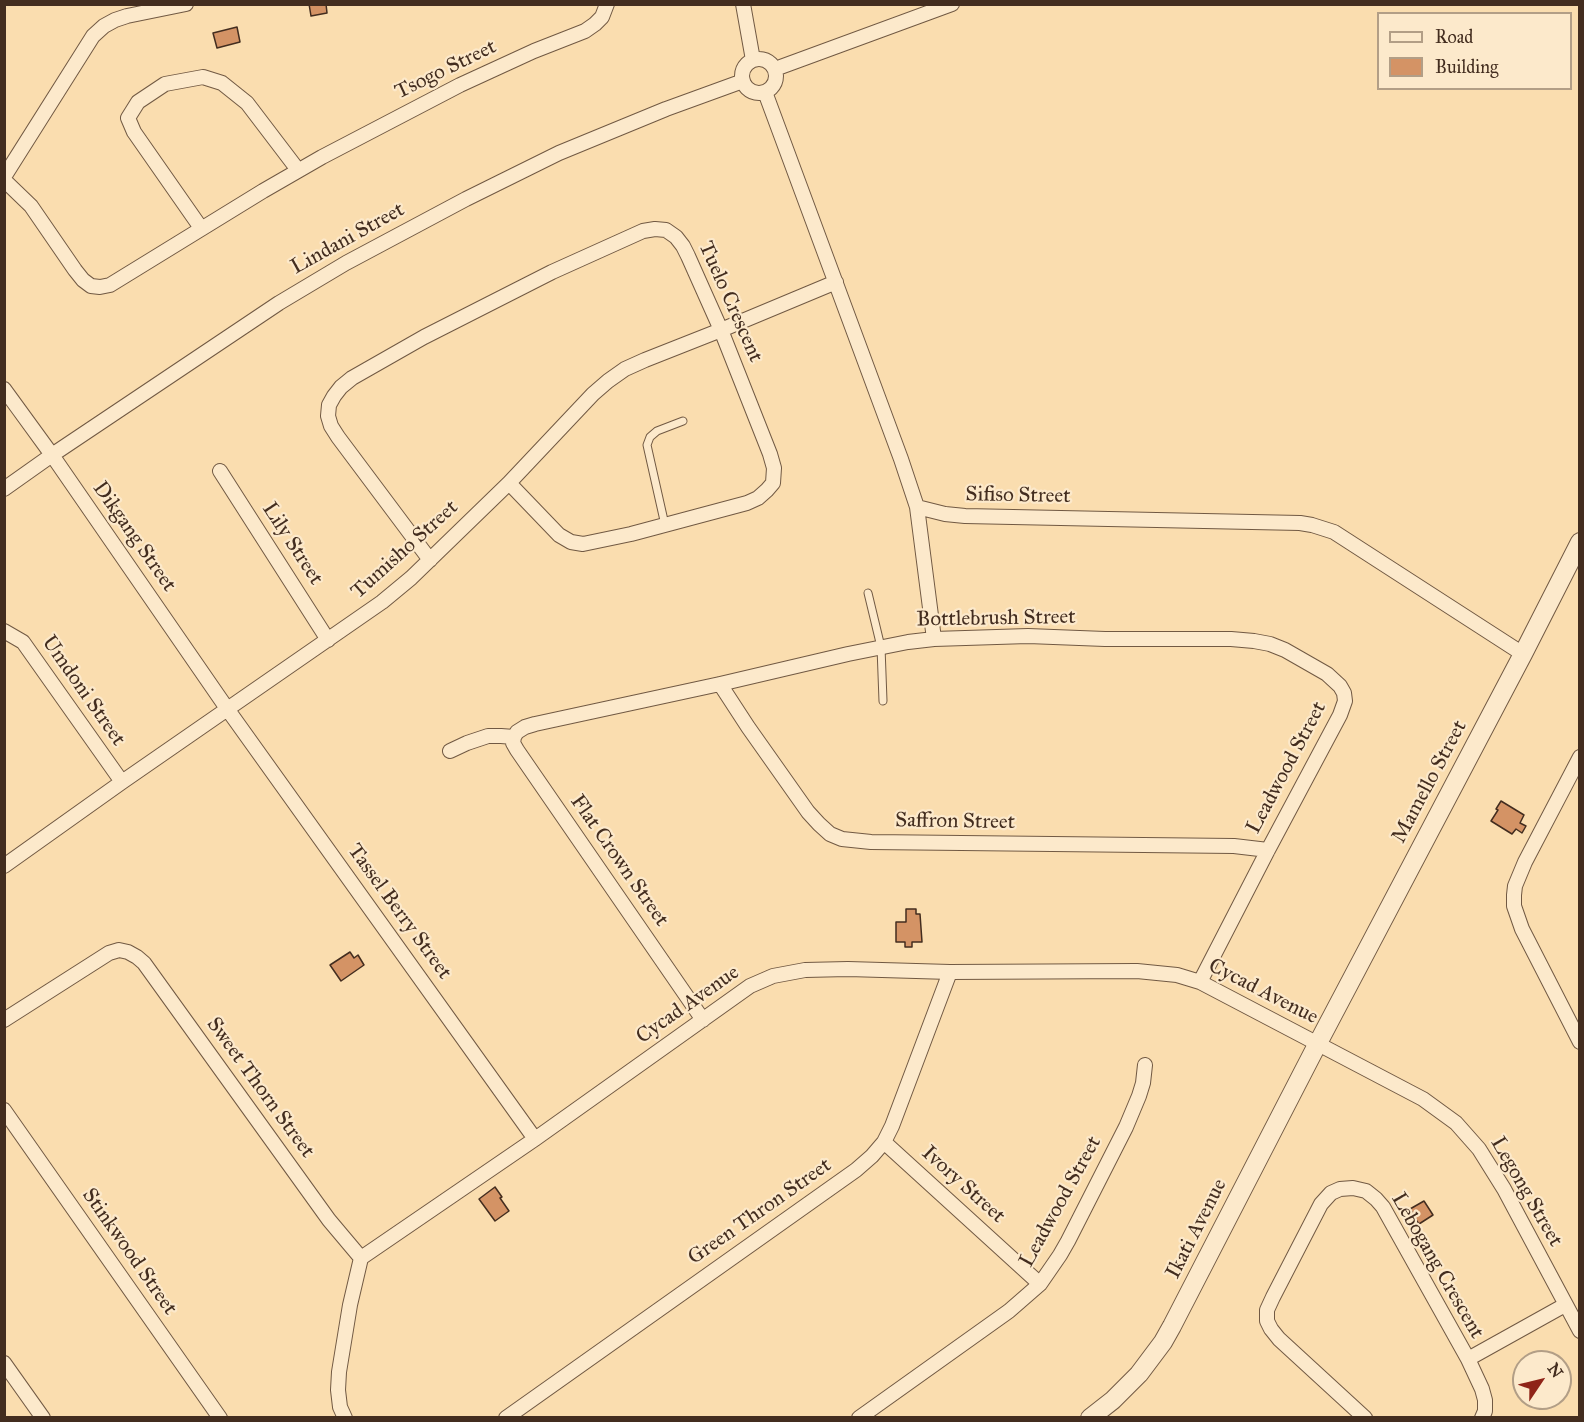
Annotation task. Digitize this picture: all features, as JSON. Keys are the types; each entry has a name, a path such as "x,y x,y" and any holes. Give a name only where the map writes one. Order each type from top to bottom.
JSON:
{"street":[{"path":"4,179 93,36 115,20 186,4"},
{"name":"Tsogo Street","path":"4,179 31,206 83,280 91,286 110,285 298,170 460,85 534,51 585,31 602,16 607,4"},
{"path":"743,4 753,60"},
{"path":"775,69 952,4"},
{"path":"764,59 775,69 775,83 765,92 757,93 750,90 743,81 744,68 753,60 764,59"},
{"path":"201,228 134,132 128,118 138,102 165,84 202,77 222,83 247,103 298,170"},
{"name":"Lindani Street","path":"4,489 279,303 346,263 466,198 559,153 743,81"},
{"path":"765,92 917,507 934,639"},
{"name":"Tuelo Crescent","path":"429,560 332,426 328,416 329,405 341,387 352,378 424,337 541,278 643,231 666,230 683,246 721,330 770,454 774,468 773,483 758,498 747,503 583,544 571,542 554,530 508,483"},
{"name":"Tumisho Street","path":"4,866 382,602 508,483 593,394 625,369 836,282"},
{"name":"Dikgang Street","path":"4,389 228,710"},
{"name":"Lily Street","path":"220,471 328,640"},
{"name":"Sifiso Street","path":"917,507 945,514 976,517 1312,525 1334,532 1523,654"},
{"name":"Mamello Street","path":"1318,1043 1580,542"},
{"name":"Umdoni Street","path":"4,631 23,642 122,782"},
{"name":"Bottlebrush Street","path":"513,737 525,727 824,659 934,639 1028,636 1254,641 1285,650 1327,674 1340,686 1345,701"},
{"name":"Saffron Street","path":"720,684 808,812 830,834 842,840 871,843 1234,846 1268,850"},
{"name":"Leadwood Street","path":"1200,982 1340,715 1345,701"},
{"name":"Tassel Berry Street","path":"228,710 535,1139"},
{"path":"450,751 488,736 513,737"},
{"name":"Flat Crown Street","path":"513,737 517,750 703,1020"},
{"path":"1580,757 1525,862 1515,886 1514,906 1522,929 1580,1042"},
{"name":"Sweet Thorn Street","path":"4,1020 109,953 119,950 137,957 144,963 329,1220 361,1258"},
{"name":"Cycad Avenue","path":"361,1258 535,1139 750,986 773,976 822,969 950,972 1137,971 1177,975 1200,982 1318,1043"},
{"name":"Green Thron Street","path":"507,1418 856,1170 872,1156 884,1142 900,1107 950,972"},
{"name":"Legong Street","path":"1318,1043 1423,1099 1468,1135 1504,1189 1580,1331"},
{"name":"Ikati Avenue","path":"1090,1418 1127,1387 1163,1342 1318,1043"},
{"name":"Leadwood Street","path":"859,1418 1009,1311 1040,1284 1068,1241 1126,1127 1143,1083 1145,1065"},
{"name":"Stinkwood Street","path":"4,1110 220,1418"},
{"name":"Ivory Street","path":"884,1142 1040,1284"},
{"name":"Lebogang Crescent","path":"1365,1418 1279,1339 1267,1321 1267,1310 1321,1204 1331,1193 1353,1188 1366,1191 1383,1207 1468,1359 1485,1400 1485,1411 1482,1418"},
{"path":"345,1418 340,1407 339,1372 350,1305 361,1258"},
{"name":"Lebogang Crescent","path":"1468,1359 1565,1305"},
{"path":"4,1363 43,1418"}],"lane":[{"path":"665,525 647,445 650,437 657,431 683,421"},
{"path":"868,593 881,647 883,701"}],"building":[{"path":"309,4 326,4 327,13 311,16"},
{"path":"237,27 240,42 217,48 213,33"},
{"path":"1501,801 1524,815 1520,823 1526,826 1522,833 1516,829 1512,834 1491,821"},
{"path":"906,909 916,909 916,914 920,914 922,942 912,942 912,947 905,947 905,942 896,942 896,922 906,922"},
{"path":"350,952 354,958 358,955 364,965 341,981 330,965"},
{"path":"495,1187 509,1211 495,1221 479,1199"},
{"path":"1424,1201 1433,1215 1419,1224 1409,1213 1412,1212 1410,1209"}]}
